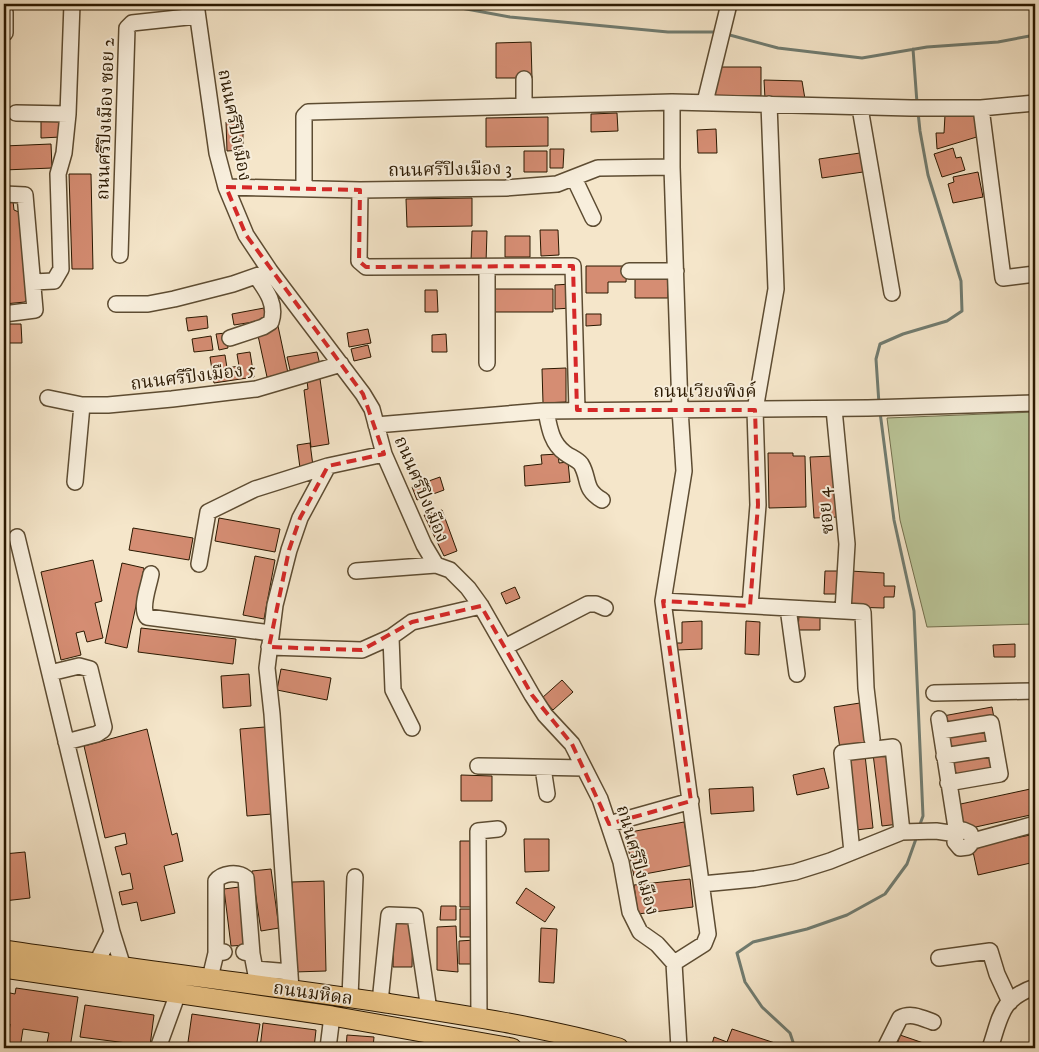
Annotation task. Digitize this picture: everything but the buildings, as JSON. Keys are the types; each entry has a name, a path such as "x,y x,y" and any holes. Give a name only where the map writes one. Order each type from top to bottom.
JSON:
{"main road":[{"name":"ถนนมหิดล","path":"4,950 210,978 252,965 290,980 350,997 566,1034 619,1048"},
{"name":"ถนนมหิดล","path":"4,968 332,1016 512,1048"}],"street":[{"path":"33,282 54,281 61,269 58,174 64,152 68,114 72,4"},
{"path":"5,9 5,33"},
{"name":"ถนนศรีปิงเมือง","path":"197,10 217,152 226,187 263,273 363,394 372,409 384,454 420,537 436,565 450,570 468,588 481,606 536,701 572,744 600,799 621,862 630,912 640,932 657,944 674,963"},
{"name":"ถนนศรีปิงเมือง ซอย 2","path":"120,255 126,28 132,23 197,10"},
{"path":"705,102 728,10"},
{"path":"524,79 524,106"},
{"path":"672,102 672,167 680,409 684,471 663,601 708,934 704,944 674,963 679,1048"},
{"path":"304,188 304,116 308,112 672,102 860,108 981,108 1035,103"},
{"path":"750,606 758,505 755,410 776,289 769,104"},
{"path":"860,108 892,293"},
{"path":"981,108 1003,278 1035,274"},
{"path":"16,113 68,114"},
{"name":"ถนนศรีปิงเมือง 3","path":"226,187 360,190 506,188 557,184 598,168 672,167"},
{"path":"574,178 593,218"},
{"path":"360,190 359,261 366,267 573,266 577,410"},
{"path":"4,194 25,195 35,310 4,314"},
{"path":"487,267 487,363"},
{"path":"629,271 676,271"},
{"path":"116,304 148,304 174,300 263,273 273,309 270,322 263,327 230,338"},
{"name":"ถนนศรีปิงเมือง 5","path":"48,398 82,404 172,399 256,389 340,364"},
{"name":"ถนนเวียงพิงค์","path":"376,425 546,411 834,409 1035,403"},
{"path":"75,482 82,404"},
{"name":"ซอย 4","path":"834,409 847,544 843,611"},
{"path":"546,411 549,428 557,446 577,460 582,466 587,484 593,495 602,500"},
{"path":"199,564 208,512 255,489 328,466 384,454"},
{"path":"290,980 272,714 267,668 275,605 289,550 300,518 328,466"},
{"path":"17,537 112,932 123,967"},
{"path":"356,571 436,565"},
{"path":"152,574 144,612 147,617 270,640 362,650 391,637 412,622 481,606"},
{"path":"663,601 863,612 866,688 872,739"},
{"path":"505,647 590,604 596,604 604,608"},
{"path":"788,608 797,674"},
{"path":"391,637 393,690 412,728"},
{"path":"50,673 79,666 86,667 91,671 104,727 97,734 66,742"},
{"path":"934,694 1035,691"},
{"path":"948,783 1000,774 991,723 940,725 948,783 957,834"},
{"path":"852,852 842,753 893,747 904,832"},
{"path":"944,756 995,748"},
{"path":"478,766 584,768"},
{"path":"543,768 547,794"},
{"path":"608,824 691,801"},
{"path":"702,884 755,879 795,872 904,832 936,831 957,834 964,830 970,833 973,841 1035,824"},
{"path":"479,1018 478,831 498,829"},
{"path":"210,978 220,952 216,881 221,876 240,874 246,878 252,965"},
{"path":"350,997 355,877"},
{"path":"380,1002 389,915 415,916 429,1010"},
{"path":"96,964 112,932"},
{"path":"939,958 990,951 997,974 1010,1002"},
{"path":"990,1048 1004,1007 1021,992 1035,987"},
{"path":"158,1048 178,993"},
{"path":"885,1048 900,1018 903,1016 914,1015 933,1022"},
{"path":"328,1048 332,1016"}],"highlighted area":[{"path":"226,187 360,190 359,261 366,267 573,266 577,410 755,410 758,505 750,606 663,601 691,801 609,824 572,744 532,695 481,606 412,622 362,650 269,647 289,550 300,518 328,466 384,454 363,394 246,235"}],"green space":[{"path":"1035,412 1035,624 927,627 900,520 887,418"}],"waterway":[{"path":"453,4 461,8 510,17 668,32 717,32"},
{"path":"726,34 778,48 862,58 927,47 998,42 1035,35"},
{"path":"913,49 917,103"},
{"path":"879,404 876,359 880,344 903,334 947,321 962,311 961,281 928,175 918,112"},
{"path":"880,412 894,520 914,611 923,816 919,827"},
{"path":"795,1048 790,1033 762,1007 745,982 737,953 753,942 807,929 847,915 885,894 907,864 917,836"}]}
